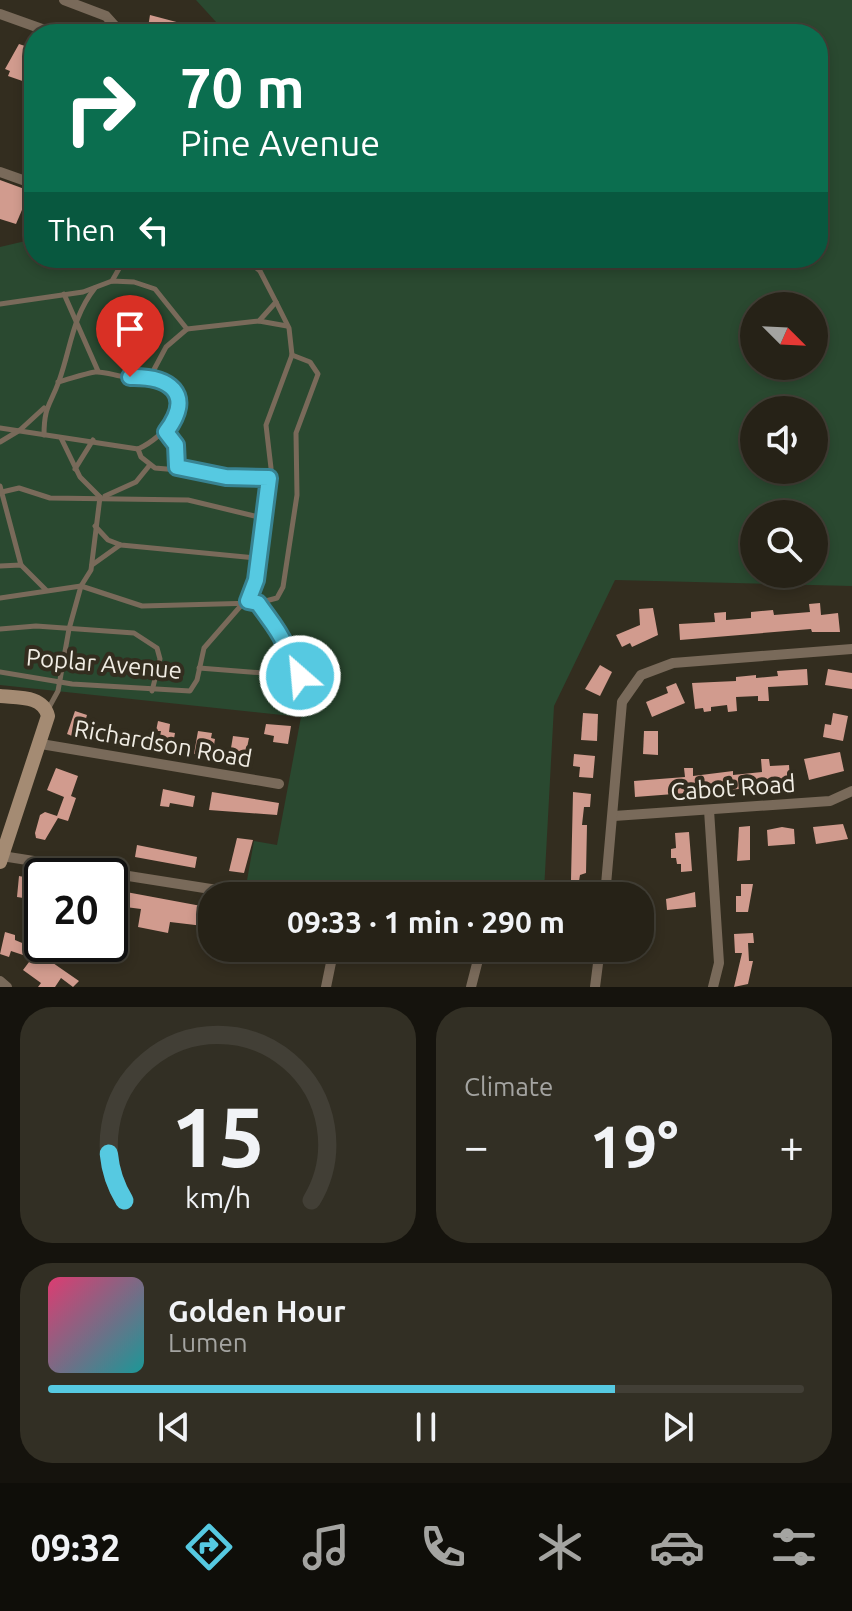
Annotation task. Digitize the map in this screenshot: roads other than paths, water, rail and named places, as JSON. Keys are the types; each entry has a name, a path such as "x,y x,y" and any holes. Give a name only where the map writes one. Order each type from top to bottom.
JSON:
{"street":[{"path":"64,0 106,16 113,24"},
{"path":"0,14 28,24"},
{"path":"0,172 24,180"},
{"path":"607,882 614,816 619,710 629,687 641,675 673,663 852,649"},
{"path":"0,696 37,701 47,711 41,744 1,859 198,888"},
{"name":"Richardson Road","path":"41,744 279,784"},
{"name":"Cabot Road","path":"614,816 830,801 852,791"},
{"path":"709,810 719,963 713,987"},
{"path":"326,987 332,962"},
{"path":"471,987 477,962"},
{"path":"595,987 598,962"},
{"path":"0,981 7,987"}],"lane":[{"path":"112,281 119,268"},
{"path":"248,601 256,580 269,478 266,425 292,355 287,326 256,268"},
{"path":"0,304 95,288 112,281 143,283 155,289 187,329"},
{"path":"0,442 20,430 44,408 58,382 75,318 95,288"},
{"path":"64,294 98,371"},
{"path":"259,321 276,302"},
{"path":"150,377 166,347 187,329 259,321 287,326"},
{"path":"0,598 81,586 142,606 258,603 277,598 283,587 297,495 296,433 318,374 310,362 292,355"},
{"path":"0,428 138,449 166,432 173,422 176,393 164,380 98,371 58,382"},
{"path":"44,408 44,435"},
{"path":"166,432 176,445 177,467"},
{"path":"61,438 75,469 100,497"},
{"path":"75,469 93,440"},
{"path":"138,449 149,466"},
{"path":"149,466 177,467 226,477 269,478"},
{"path":"100,497 136,482 149,466"},
{"path":"46,590 21,565 1,489 19,488 50,498 188,500 263,518"},
{"path":"47,711 61,680 69,629 81,586 92,565 100,497"},
{"path":"95,526 108,540 121,545 257,558"},
{"path":"92,565 121,545"},
{"path":"0,566 21,565"},
{"name":"Poplar Avenue","path":"0,672 72,684 190,691 204,648 248,601"},
{"path":"258,603 286,646 289,657 283,673"},
{"path":"0,629 134,633 157,648 160,659 152,691"},
{"path":"199,668 300,676"}]}
